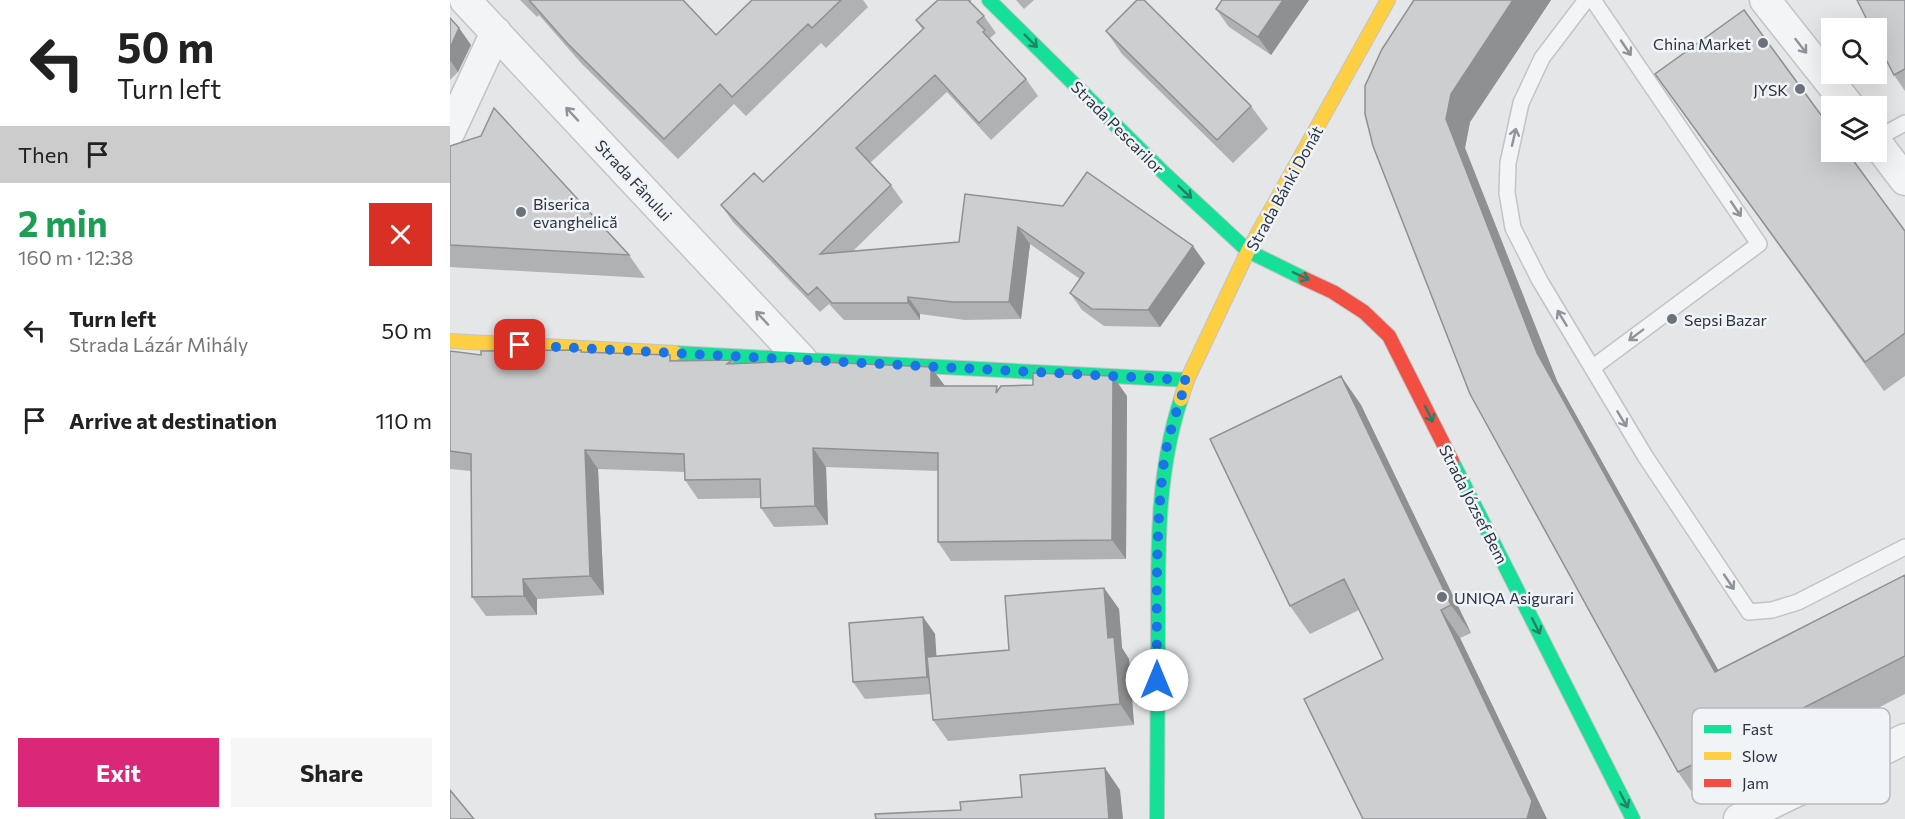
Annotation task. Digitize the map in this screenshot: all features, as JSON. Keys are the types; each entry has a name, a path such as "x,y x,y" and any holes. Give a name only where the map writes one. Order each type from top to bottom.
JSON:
{"street":[{"name":"Strada Fânului","path":"465,0 802,360"},
{"name":"Strada Pescarilor","path":"989,0 1156,165 1248,251"},
{"name":"Strada Bánki Donát","path":"1157,819 1158,565 1163,468 1172,425 1187,380 1248,251 1388,0"},
{"path":"1765,0 1841,96"},
{"path":"450,131 496,32"},
{"path":"1887,155 1905,180"},
{"name":"Strada József Bem","path":"1248,251 1333,292 1364,312 1389,336 1634,819"},
{"path":"450,341 1187,380"},
{"path":"1890,746 1905,739"},
{"path":"1738,819 1769,804"}],"lane":[{"path":"1586,0 1542,58 1521,103 1508,163 1507,193 1514,228 1540,281 1645,456 1749,612 1772,610 1798,602 1905,547"},
{"path":"1592,368 1759,244 1593,0"},
{"path":"1887,134 1905,123"}],"building":[{"path":"529,0 683,0 716,35 752,0 841,0 812,28 808,24 732,97 720,84 664,139 568,44"},
{"path":"938,0 968,0 984,16 977,22 985,30 983,32 1026,79 979,123 935,75 856,148 891,185 820,254 959,242 965,194 1063,206 1087,172 1193,246 1148,310 1092,309 1070,293 1084,273 1018,227 1009,302 953,302 908,297 908,303 832,303 817,287 808,295 721,205 754,173 763,182 924,28 916,20"},
{"path":"1137,0 1144,0 1251,106 1217,140 1106,31"},
{"path":"1222,0 1283,0 1258,37 1216,9"},
{"path":"1414,0 1513,0 1451,94 1446,119 1537,353 1715,672 1905,575 1905,656 1803,708 1692,708 1692,765 1678,772 1470,394 1373,146 1365,114 1365,86 1382,49"},
{"path":"1857,0 1905,0 1905,69 1894,75 1887,61 1887,18 1866,18"},
{"path":"1744,10 1821,115 1821,162 1854,162 1905,231 1905,333 1865,362 1655,74"},
{"path":"450,18 459,28 450,48"},
{"name":"Biserica evanghelică","path":"494,108 629,255 450,245 450,146 481,136"},
{"path":"581,350 581,352 670,355 670,361 732,360 727,364 796,361 931,367 931,386 997,386 996,393 1001,386 1033,385 1033,373 1113,376 1112,540 938,542 938,453 813,448 815,506 761,508 760,479 685,480 684,454 585,450 590,576 523,579 524,596 472,597 471,454 450,451 450,351 481,355 481,351"},
{"path":"1341,376 1451,605 1441,610 1532,801 1527,819 1363,819 1304,699 1383,659 1344,579 1290,606 1210,439"},
{"path":"1104,588 1108,638 1114,637 1120,704 933,720 927,657 1009,650 1005,596"},
{"path":"923,617 927,677 853,682 849,623"},
{"path":"1105,768 1109,819 876,819 875,814 961,810 960,802 1022,797 1020,775"},
{"path":"450,790 474,819 450,819"}],"traffic: fast":[{"path":"989,0 1164,173 1248,251 1305,279"},
{"path":"676,353 1187,380"},
{"path":"1157,819 1160,509 1167,454 1181,399"},
{"path":"1452,461 1633,819"}],"traffic: slow":[{"path":"1181,399 1187,380 1248,251 1388,0"},
{"path":"450,341 676,353"}],"traffic: jam":[{"path":"1305,279 1333,292 1364,312 1389,336 1452,461"}],"place":[{"name":"China Market","path":"1763,43"},
{"name":"JYSK","path":"1800,89"},
{"name":"Biserica evanghelică","path":"521,212"},
{"name":"Sepsi Bazar","path":"1672,319"},
{"name":"UNIQA Asigurari","path":"1442,597"}],"route":[{"path":"520,345 1187,380 1172,425 1163,468 1158,565 1157,680"}]}
